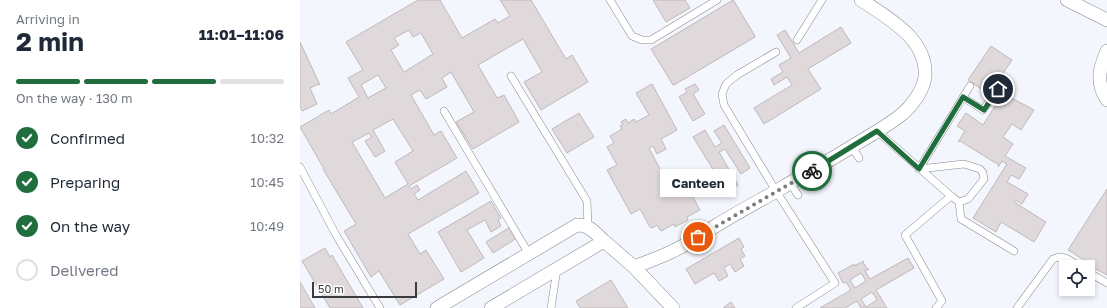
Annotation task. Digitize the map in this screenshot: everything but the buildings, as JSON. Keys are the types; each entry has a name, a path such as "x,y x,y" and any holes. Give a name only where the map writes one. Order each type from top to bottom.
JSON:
{"street":[{"path":"634,267 674,251 852,147 902,114 914,100 922,88 925,79 922,55 915,43 904,30 892,20 861,0"},
{"path":"1067,0 1107,20"},
{"path":"1107,51 1103,59 1099,75 1100,84 1107,100"},
{"path":"437,308 577,225 588,226 634,267 673,308"},
{"path":"491,308 604,241"}],"lane":[{"path":"610,0 632,36 642,40 651,40 716,0"},
{"path":"796,40 822,0"},
{"path":"776,52 737,75 726,84 722,94 724,105 776,191 835,282 796,308"},
{"path":"511,76 587,201 588,226"},
{"path":"963,97 984,110 1005,78"},
{"path":"919,169 970,86"},
{"path":"444,111 529,254"},
{"path":"877,131 919,169 959,202 961,219 1014,251"},
{"path":"852,147 859,158"},
{"path":"919,169 964,164 980,169 983,173 984,179 968,199 959,202"},
{"path":"300,167 336,235 380,308"},
{"path":"790,183 798,195"},
{"path":"936,308 942,301 905,235 951,196"},
{"path":"1018,308 1054,259 1064,257 1069,260"},
{"path":"551,308 557,269"},
{"path":"1095,276 1107,284"}],"way so far":[{"path":"698,237 812,171"}],"place":[{"name":"Canteen","path":"698,237"}],"route":[{"path":"812,171 877,131 919,169 963,97 984,110 998,89"}]}
